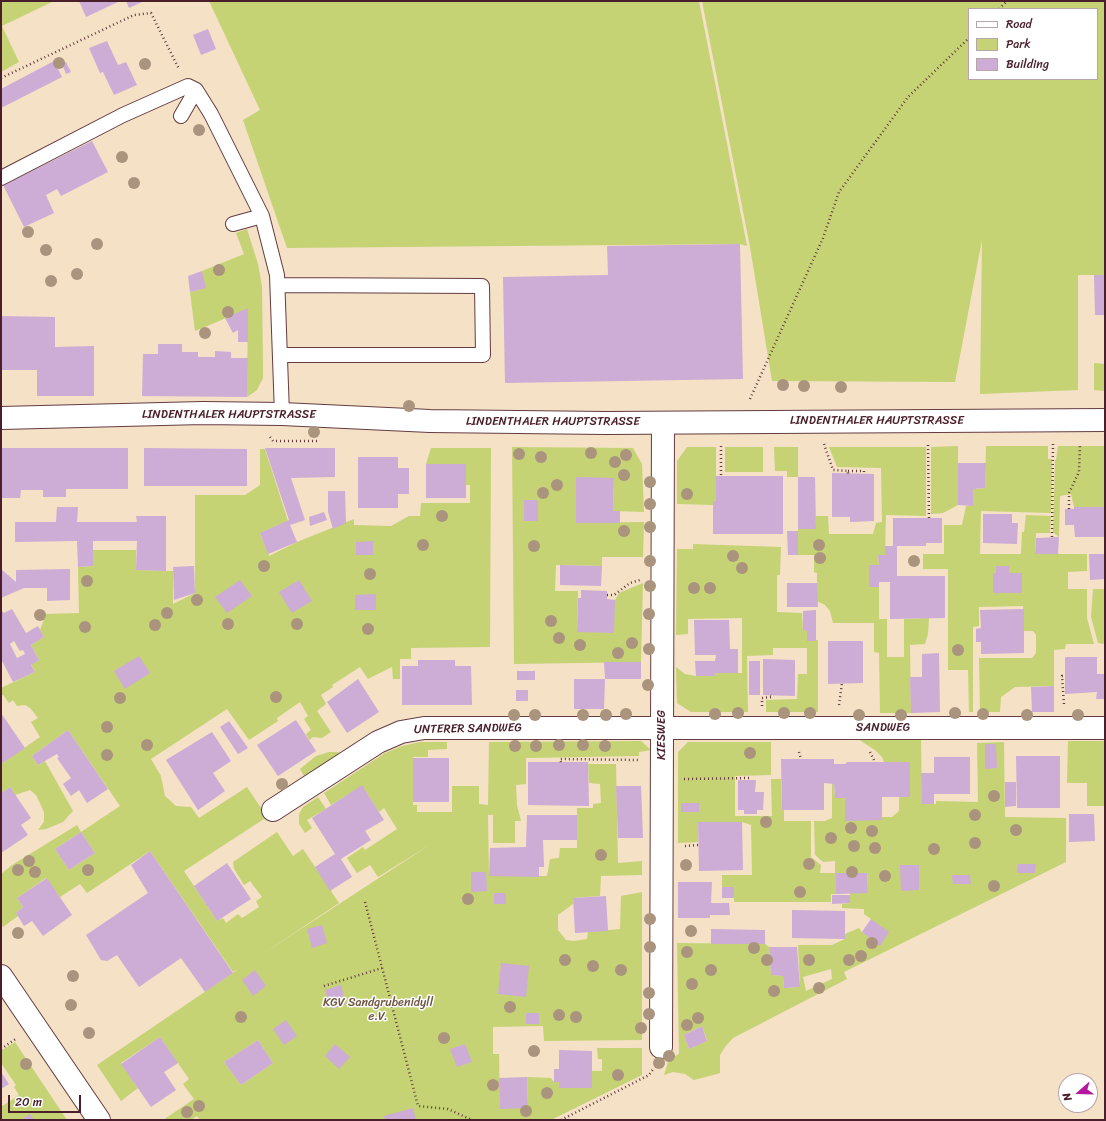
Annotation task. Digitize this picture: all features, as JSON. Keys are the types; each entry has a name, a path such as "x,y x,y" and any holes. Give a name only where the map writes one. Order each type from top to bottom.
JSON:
{"street":[{"name":"LINDENTHALER HAUPTSTRASSE","path":"1,418 203,413 282,414 430,421 663,423 740,421 1105,420"},
{"name":"KIESWEG","path":"661,1047 664,579 663,423"},
{"name":"SANDWEG","path":"662,727 1105,728"},
{"name":"UNTERER SANDWEG","path":"273,810 378,742 390,736 412,729 662,727"},
{"path":"1,976 99,1120"}],"lane":[{"path":"182,116 192,88"},
{"path":"1,178 123,115 192,88"},
{"path":"192,88 211,114 262,216 277,275 282,414"},
{"path":"233,224 262,216"},
{"path":"278,285 482,286 483,355 281,355"}],"path":[{"path":"1,78 134,15 151,13 192,88"},
{"path":"740,421 823,238 839,192 908,97 968,39"},
{"path":"928,438 929,518"},
{"path":"1052,537 1054,438"},
{"path":"1069,509 1069,492 1079,472 1080,438"},
{"path":"721,439 721,476"},
{"path":"824,439 824,446 833,470 848,472 864,471 864,474"},
{"path":"607,596 614,595 630,583 642,580 664,579"},
{"path":"1065,676 1062,676 1066,728"},
{"path":"561,762 560,759 640,760 639,767 662,773 752,778"},
{"path":"364,902 418,1106 448,1109 472,1120"},
{"path":"324,986 382,968"},
{"path":"561,1120 649,1075 655,1066 661,1047"}],"green space":[{"path":"1,1 54,1 2,26 19,62 1,72"},
{"path":"209,1 699,1 747,246 740,244 287,248 243,120 260,110"},
{"path":"702,1 1105,1 1105,275 1078,275 1078,390 980,394 982,240 955,382 772,381 750,247"},
{"path":"247,229 258,264 262,286 263,378 257,390 247,397 248,309 195,331 190,292 205,288 202,271 244,254 236,233"},
{"path":"1094,363 1105,364 1105,391 1094,390"},
{"path":"958,446 958,505 943,513 931,514 931,447"},
{"path":"986,446 1048,446 1048,459 1052,459 1051,513 981,511 980,554 1021,554 1022,532 1024,532 1026,515 1051,516 1050,533 1036,533 1035,554 1087,554 1087,571 1068,572 1068,589 1087,589 1087,618 1094,644 1066,644 1065,649 1054,650 1054,686 1015,687 1001,697 1000,712 980,712 979,658 1032,658 1036,653 1036,635 1033,631 1024,631 1023,606 979,607 979,626 973,627 973,712 969,712 968,670 948,670 948,569 923,569 923,554 944,554 944,525 962,525 966,506 973,505 973,489 985,488"},
{"path":"1058,446 1105,446 1105,507 1074,507 1071,494 1060,496 1059,537 1053,532 1055,460"},
{"path":"512,447 633,448 642,464 644,512 613,511 614,478 576,478 576,523 644,522 643,557 602,557 602,566 556,565 555,591 578,591 577,632 615,600 619,593 643,583 641,662 514,664"},
{"path":"687,447 716,447 716,501 713,501 713,505 677,504 677,461"},
{"path":"725,447 763,447 763,472 725,472"},
{"path":"774,447 798,447 798,477 787,477 787,471 775,471"},
{"path":"829,447 926,447 926,516 886,515 885,555 878,555 879,565 869,565 869,587 879,587 879,619 887,619 887,657 904,657 904,619 929,618 928,634 925,644 910,645 911,713 880,713 879,653 874,652 874,623 833,623 830,611 825,605 817,601 817,573 814,572 814,555 798,555 798,529 816,529 816,516 828,516 829,534 873,534 876,523 882,522 881,468 837,467"},
{"name":"KGV Sandgrubenidyll e.V.","path":"431,448 491,448 490,647 411,648 411,659 400,659 400,679 393,679 392,667 368,679 360,667 332,685 333,687 321,695 326,704 317,711 331,732 322,738 313,737 309,740 306,734 311,730 304,719 308,716 300,702 277,718 278,721 249,740 227,709 151,759 161,776 165,796 176,806 191,807 199,818 247,787 267,817 184,871 217,921 223,918 226,923 238,914 242,918 259,907 256,901 262,897 250,881 244,885 234,869 233,862 277,832 293,856 303,849 339,903 258,957 431,844 378,877 370,865 357,873 347,858 363,847 365,850 397,829 384,808 379,812 362,786 331,805 324,793 385,753 402,746 420,742 447,742 447,749 428,750 428,757 413,757 413,805 417,805 417,812 452,812 452,786 479,786 479,804 488,805 489,742 641,741 651,750 639,752 639,756 526,758 526,784 516,785 517,805 521,821 515,821 515,843 493,843 493,815 488,815 489,876 547,876 550,859 559,858 560,848 577,848 577,808 593,808 593,804 601,803 600,784 589,783 588,764 616,764 618,863 642,861 642,875 601,876 600,896 573,898 573,904 558,915 558,930 566,940 574,941 587,939 588,932 620,929 621,896 642,892 642,1040 544,1041 543,1026 493,1027 493,1054 499,1054 500,1108 528,1108 527,1077 551,1078 554,1082 559,1082 560,1088 592,1088 592,1071 602,1071 602,1059 598,1059 597,1048 642,1048 642,1075 551,1120 200,1120 197,1116 191,1120 163,1120 194,1099 183,1084 189,1079 160,1037 121,1063 138,1088 121,1101 97,1065 240,968 233,972 150,851 87,893 80,884 60,897 46,878 17,898 23,907 16,913 18,916 3,927 1,923 1,874 12,865 77,825 81,832 120,806 68,730 32,756 38,765 45,761 73,811 63,822 46,829 38,830 44,822 44,812 36,795 30,790 15,795 10,787 1,793 1,764 40,737 31,722 38,718 30,708 25,705 17,706 13,700 9,703 3,695 1,695 1,688 35,672 31,664 39,660 31,645 44,637 40,630 46,614 79,613 78,567 93,566 93,550 136,550 136,570 173,571 173,604 195,593 195,495 245,495 260,485 260,449 265,449 288,521 260,533 269,556 297,542 354,519 354,525 391,526 409,516 420,516 421,503 470,503 470,485 466,485 465,464 426,464","holes":["81,832 95,853 69,870 55,849","258,1040 273,1063 241,1085 224,1062"]},
{"path":"693,544 781,547 780,575 777,575 777,612 802,613 803,630 807,631 807,641 818,640 818,712 766,712 766,700 797,699 798,674 807,674 807,648 773,648 773,655 747,656 748,712 691,712 677,703 676,667 685,674 696,676 715,676 715,673 742,673 742,618 688,619 688,634 676,635 677,549 693,549"},
{"path":"1093,589 1105,589 1105,644 1098,643 1091,617"},
{"path":"860,739 921,739 922,804 936,804 936,801 978,802 977,743 1004,742 1005,817 1066,818 1066,862 844,972 847,979 733,1038 720,1055 720,1073 694,1080 685,1074 673,1072 664,1075 669,1059 679,1054 677,943 765,944 769,947 771,975 783,976 784,988 800,987 798,945 832,945 845,939 845,934 859,928 862,932 880,945 871,919 864,914 864,909 842,908 842,904 850,903 850,893 868,893 867,873 836,873 836,894 831,894 831,902 734,902 734,888 722,887 722,875 752,875 751,825 742,822 698,822 698,842 678,843 678,752 688,742 771,742 771,775 735,776 735,816 772,816 771,779 781,779 782,810 784,810 784,821 811,821 811,857 821,865 820,873 835,873 835,861 823,862 815,855 814,821 825,821 832,818 832,784 834,784 835,798 845,798 846,820 882,820 882,817 892,817 899,811 899,797 910,797 910,762 884,762 882,757 875,750","holes":["831,969 832,979 806,991 803,977","702,1026 707,1040 689,1049 684,1035"]},
{"path":"1068,741 1105,741 1105,806 1087,806 1087,783 1067,783"},
{"path":"329,752 338,752 340,755 306,779 300,769 316,756"},
{"path":"318,797 326,809 307,820 312,828 305,833 299,824 299,814 303,807"},
{"path":"15,1042 67,1120 1,1120 1,1107 19,1095 14,1087 16,1085 1,1063 1,1051"}],"building":[{"path":"79,1 120,1 86,17"},
{"path":"126,1 144,1 129,8"},
{"path":"208,29 216,49 201,55 193,35"},
{"path":"107,41 118,65 126,62 137,85 114,95 103,72 100,73 89,48"},
{"path":"54,61 62,77 1,108 1,89"},
{"path":"66,62 71,72 66,74 62,64"},
{"path":"92,141 108,172 61,196 57,189 46,195 54,213 24,227 3,185"},
{"path":"740,244 743,379 505,383 503,277 608,275 607,246"},
{"path":"202,271 206,288 190,292 188,276"},
{"path":"1094,275 1105,275 1105,315 1095,315"},
{"path":"248,308 248,342 238,342 238,330 233,333 225,318"},
{"path":"1,316 55,317 55,347 94,346 94,396 37,396 37,370 1,370"},
{"path":"158,344 182,344 182,352 198,352 198,357 215,357 215,351 231,352 231,358 248,358 247,397 142,396 143,354 158,354"},
{"path":"1,448 128,448 128,489 66,489 66,497 43,497 43,490 21,490 20,498 1,498"},
{"path":"144,448 247,449 247,486 144,486"},
{"path":"265,448 335,448 335,477 291,478 305,520 290,525 297,542 268,554 260,533 289,520"},
{"path":"358,457 398,457 398,468 409,468 409,494 398,494 398,508 358,508"},
{"path":"958,463 986,463 985,488 973,489 973,506 958,505"},
{"path":"426,464 466,464 466,498 426,498"},
{"path":"832,473 874,474 874,521 850,522 850,517 832,517"},
{"path":"716,476 783,476 783,534 713,534 713,501 716,501"},
{"path":"576,477 614,478 613,511 620,511 620,523 576,523"},
{"path":"798,477 815,477 816,529 798,529"},
{"path":"328,491 345,491 346,523 333,529 328,512"},
{"path":"524,500 538,500 538,521 524,521"},
{"path":"57,507 78,507 77,522 137,522 136,516 166,516 166,571 136,570 137,541 93,541 93,566 78,567 77,541 15,542 15,522 56,522"},
{"path":"1074,507 1105,507 1105,537 1075,537 1074,525 1065,525 1065,509 1074,509"},
{"path":"324,512 327,520 310,526 309,517"},
{"path":"983,514 1012,514 1012,523 1018,523 1017,544 983,543"},
{"path":"893,518 942,518 942,543 926,543 926,546 897,546 897,576 945,576 945,618 890,619 890,582 879,582 879,587 869,587 869,565 879,565 878,555 885,555 885,546 893,546"},
{"path":"787,531 798,531 798,555 788,555"},
{"path":"1059,537 1058,554 1035,554 1036,538"},
{"path":"373,541 373,555 356,555 356,542"},
{"path":"1089,554 1105,554 1105,579 1090,580"},
{"path":"560,565 602,566 601,586 560,585"},
{"path":"194,566 195,593 174,600 173,567"},
{"path":"996,566 1009,566 1009,573 1022,573 1022,593 993,593 993,573 996,573"},
{"path":"1,569 16,582 16,570 70,569 70,600 47,601 47,588 24,588 1,598"},
{"path":"240,580 252,596 227,613 215,597"},
{"path":"299,580 312,601 292,613 279,592"},
{"path":"787,583 817,583 818,607 787,607"},
{"path":"581,590 607,591 607,599 615,600 614,633 577,632 578,598 581,598"},
{"path":"376,594 376,610 355,610 355,595"},
{"path":"12,609 26,633 38,626 44,637 31,645 39,660 31,665 35,672 13,682 1,659 1,610 4,613","holes":["14,641 20,651 23,650 25,654 17,658 10,644"]},
{"path":"1024,609 1024,653 981,654 981,642 976,642 976,629 981,628 980,610"},
{"path":"816,610 816,641 807,641 807,631 803,630 803,611"},
{"path":"694,620 729,620 730,649 738,649 738,673 715,673 715,676 696,676 695,661 715,661 716,655 695,655"},
{"path":"828,641 863,641 863,683 828,684"},
{"path":"939,653 940,712 911,713 910,677 922,677 922,654"},
{"path":"139,656 150,673 125,689 114,671"},
{"path":"1065,657 1097,657 1097,674 1105,674 1105,699 1096,699 1097,692 1065,694"},
{"path":"763,659 795,660 795,696 763,695"},
{"path":"418,660 455,660 455,666 471,666 472,705 402,705 402,666 418,666"},
{"path":"749,661 760,661 760,695 749,695"},
{"path":"604,662 641,662 641,679 605,679"},
{"path":"517,671 535,671 535,680 517,680"},
{"path":"358,679 379,712 347,733 327,702"},
{"path":"574,679 605,679 604,709 574,709"},
{"path":"1054,686 1054,712 1032,712 1031,687"},
{"path":"516,690 528,690 528,701 516,701"},
{"path":"1,713 25,748 1,764"},
{"path":"296,720 316,751 278,776 257,745"},
{"path":"229,721 248,748 238,754 220,727"},
{"path":"68,730 108,789 87,803 79,790 71,796 63,784 71,778 57,758 59,757 57,754 38,765 32,756"},
{"path":"212,732 231,761 213,773 225,791 198,810 166,760"},
{"path":"985,744 996,744 997,768 985,769"},
{"path":"1016,756 1060,756 1060,808 1017,808"},
{"path":"934,757 970,757 970,794 934,794 934,804 922,804 921,773 934,773"},
{"path":"413,758 449,758 449,802 413,802"},
{"path":"781,759 834,759 834,764 845,764 847,762 910,762 910,797 882,797 882,820 845,821 845,798 835,798 834,784 824,783 824,810 782,810"},
{"path":"528,762 588,762 589,806 528,805"},
{"path":"738,780 756,780 755,792 764,792 763,810 757,810 757,814 744,814 744,810 738,810"},
{"path":"1005,782 1016,782 1016,806 1005,807"},
{"path":"362,785 384,820 365,831 371,840 341,859 352,877 330,891 315,867 335,854 312,818"},
{"path":"616,786 641,786 643,838 618,838"},
{"path":"10,787 31,818 21,825 28,835 1,853 1,793"},
{"path":"681,803 699,803 699,812 681,812"},
{"path":"1069,814 1094,814 1095,841 1069,842"},
{"path":"527,815 577,815 577,840 543,840 544,867 539,867 539,877 489,876 490,848 526,847"},
{"path":"698,822 742,822 743,870 699,871"},
{"path":"81,832 95,853 69,870 55,849"},
{"path":"150,851 233,973 205,992 181,958 139,987 117,955 107,961 101,960 86,935 148,893 131,865"},
{"path":"227,863 251,899 217,921 194,886"},
{"path":"1018,864 1036,864 1035,873 1017,873"},
{"path":"900,865 919,865 919,890 901,891"},
{"path":"471,872 486,872 487,891 471,892"},
{"path":"836,873 867,873 868,893 836,894"},
{"path":"952,875 970,875 971,884 953,884"},
{"path":"47,878 72,915 43,936 32,921 24,926 16,913 23,907 17,898"},
{"path":"678,882 712,882 711,903 729,903 730,915 710,915 710,918 678,918"},
{"path":"722,887 734,887 734,898 722,898"},
{"path":"494,893 506,893 506,904 494,904"},
{"path":"832,895 850,895 850,903 832,904"},
{"path":"606,896 608,931 575,933 573,898"},
{"path":"792,910 845,911 845,939 792,938"},
{"path":"871,919 889,932 880,946 862,932"},
{"path":"322,925 327,943 312,948 307,929"},
{"path":"711,929 765,930 765,944 711,944"},
{"path":"769,947 797,947 800,987 784,988 783,976 771,975"},
{"path":"501,963 529,966 526,997 498,994"},
{"path":"255,970 266,986 253,996 242,980"},
{"path":"341,985 346,1004 331,1009 325,990"},
{"path":"526,1013 539,1013 539,1024 526,1024"},
{"path":"286,1020 297,1036 284,1045 273,1029"},
{"path":"702,1026 707,1041 689,1049 684,1035"},
{"path":"160,1037 178,1063 164,1072 176,1090 151,1107 121,1064"},
{"path":"258,1040 273,1063 241,1085 224,1062"},
{"path":"335,1044 350,1057 339,1069 325,1056"},
{"path":"465,1044 472,1062 457,1067 450,1049"},
{"path":"559,1050 592,1051 592,1088 559,1088 559,1082 554,1082 554,1069 559,1069"},
{"path":"1,1072 9,1084 1,1089"},
{"path":"527,1077 528,1108 500,1109 499,1078"},
{"path":"413,1108 416,1120 385,1120 384,1116"},
{"path":"30,1114 34,1120 21,1120"}]}
